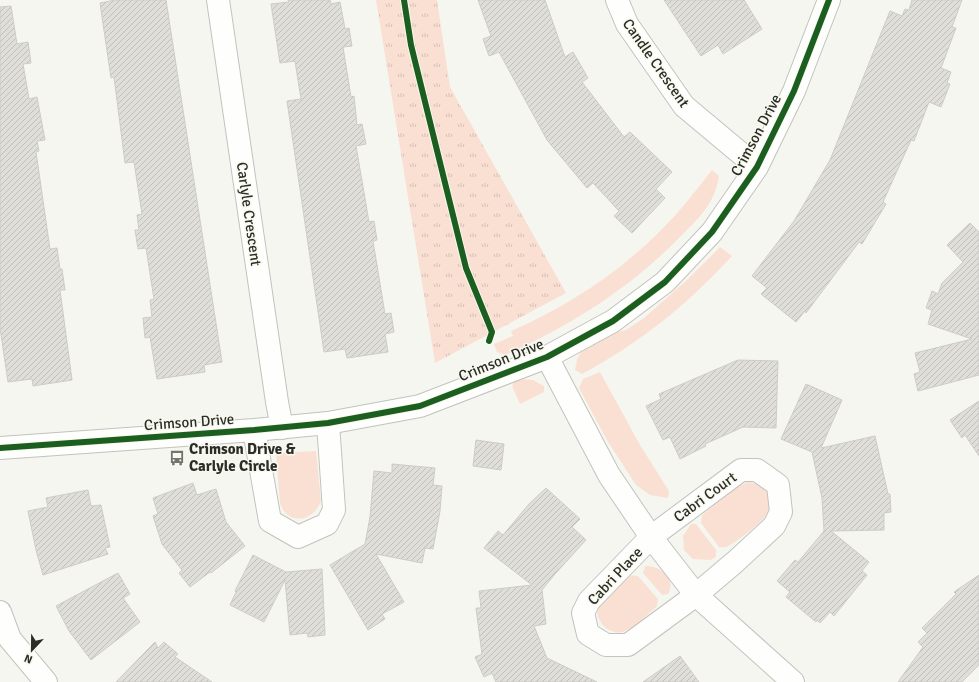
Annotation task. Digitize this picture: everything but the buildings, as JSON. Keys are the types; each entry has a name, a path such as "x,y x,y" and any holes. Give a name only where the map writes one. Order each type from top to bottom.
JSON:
{"street":[{"name":"Carlyle Crescent","path":"218,0 274,386 282,428"},
{"name":"Candle Crescent","path":"617,0 627,24 684,106 757,167"},
{"name":"Crimson Drive","path":"0,448 282,428 328,423 420,406 547,357 613,321 665,282 712,232 757,167 794,91 829,0"},
{"path":"547,357 609,475 696,595 793,682"},
{"name":"Crimson Drive","path":"254,430 270,521 298,537 327,524 334,510 328,423"},
{"name":"Cabri Court","path":"652,536 741,470 757,470 778,485 781,512 774,526 696,595"},
{"name":"Cabri Place","path":"652,536 588,601 583,613 588,634 606,644 628,645 696,595"},
{"path":"0,612 10,639 46,682"}],"green space":[{"path":"376,0 437,0 450,87 566,293 435,363"},
{"path":"712,170 719,176 714,195 710,203 693,224 640,274 598,305 553,332 505,355 497,352 494,344 513,336 511,331 573,299 631,258 671,219"},
{"path":"720,247 732,256 698,291 644,336 604,362 582,374 575,370 577,360 583,347 607,334 626,330 644,318 687,280"},
{"path":"600,372 640,445 669,491 668,498 650,495 636,485 608,442 579,388 583,379"},
{"path":"515,380 533,380 544,386 544,392 520,404 512,386"},
{"path":"316,451 321,501 318,508 307,517 294,518 283,510 280,503 276,453"},
{"path":"748,482 759,485 767,492 770,501 768,512 766,516 738,540 726,547 719,547 701,523 702,515 734,489"},
{"path":"691,524 696,524 716,550 716,557 711,560 693,559 684,550 683,536"},
{"path":"645,566 651,566 666,574 670,583 668,594 662,595 643,573"},
{"path":"630,575 638,576 658,599 657,606 634,626 623,632 614,632 607,629 603,625 598,617 597,610 603,598"}],"cycle path":[{"path":"404,0 411,45 466,268 492,332 489,341"},
{"path":"0,448 254,430 328,423 420,406 547,357 613,321 665,282 712,232 757,167 794,91 829,0"}],"place":[{"name":"Crimson Drive & Carlyle Circle","path":"177,458"}]}
